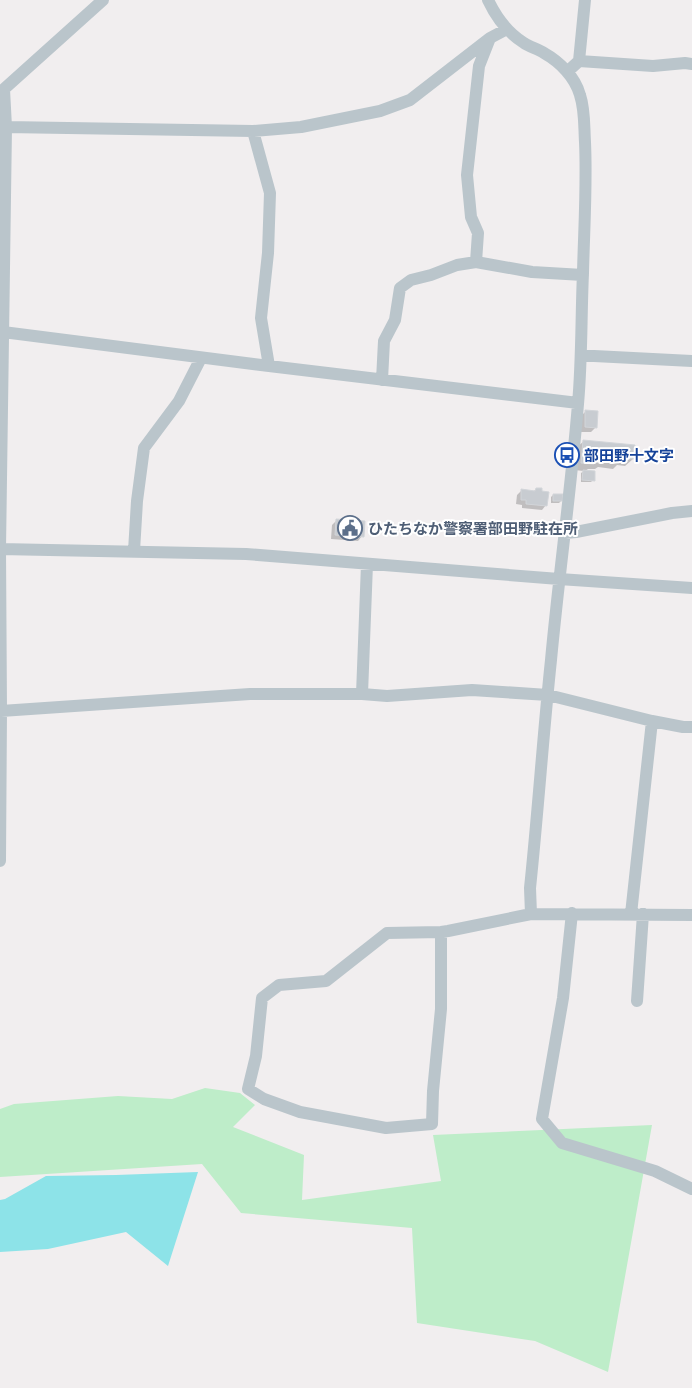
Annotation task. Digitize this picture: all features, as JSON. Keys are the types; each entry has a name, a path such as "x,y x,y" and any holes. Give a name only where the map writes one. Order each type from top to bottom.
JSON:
{"street":[{"path":"0,861 2,245 6,127 2,90 103,0"},
{"path":"488,0 507,29 525,44 551,58 567,72 580,95 584,117 586,204 578,403 559,579 530,888 531,914"},
{"path":"567,72 579,61 585,0"},
{"path":"6,127 253,131 301,127 380,111 410,100 490,38 507,29"},
{"path":"476,262 478,233 471,218 467,175 479,66 490,38"},
{"path":"579,61 653,66 692,64"},
{"path":"253,131 270,193 268,253 260,318 269,366"},
{"path":"382,380 384,341 395,320 400,288 411,280 476,262 532,272 583,275"},
{"path":"3,332 201,358 578,403"},
{"path":"581,356 692,361"},
{"path":"134,552 137,501 144,448 179,401 201,358"},
{"path":"565,533 692,511"},
{"path":"0,549 246,554 692,588"},
{"path":"362,694 367,564"},
{"path":"1,711 250,694 362,694 387,696 472,690 548,695 683,727 692,727"},
{"path":"637,1001 637,914 652,720"},
{"path":"572,913 563,998 542,1119 562,1143 655,1170 692,1189"},
{"path":"441,932 441,1009 433,1091 432,1124 386,1128 300,1112 264,1100 248,1089 256,1056 262,998 279,985 326,981 387,933 441,932 531,914 692,914"}],"green space":[{"path":"205,1088 240,1093 255,1105 233,1127 304,1155 302,1200 441,1181 433,1135 652,1125 608,1372 535,1341 417,1323 412,1228 241,1213 202,1164 0,1177 0,1109 14,1104 118,1096 172,1099"}],"water":[{"path":"198,1172 168,1266 126,1232 48,1249 0,1252 0,1200 46,1176"}],"building":[{"path":"585,410 598,411 597,428 585,427"},
{"path":"583,440 635,445 634,459 622,458 621,462 604,460 604,463 581,463"},
{"path":"583,470 595,471 595,481 582,480"},
{"path":"536,488 542,488 542,491 549,492 547,506 526,504 526,500 521,500 521,489 535,491"},
{"path":"553,494 563,494 562,501 553,501"},
{"name":"ひたちなか警察署部田野駐在所","path":"336,519 365,521 364,537 335,535"}],"place":[{"name":"部田野十文字","path":"567,455"},
{"name":"ひたちなか警察署部田野駐在所","path":"350,528"}]}
